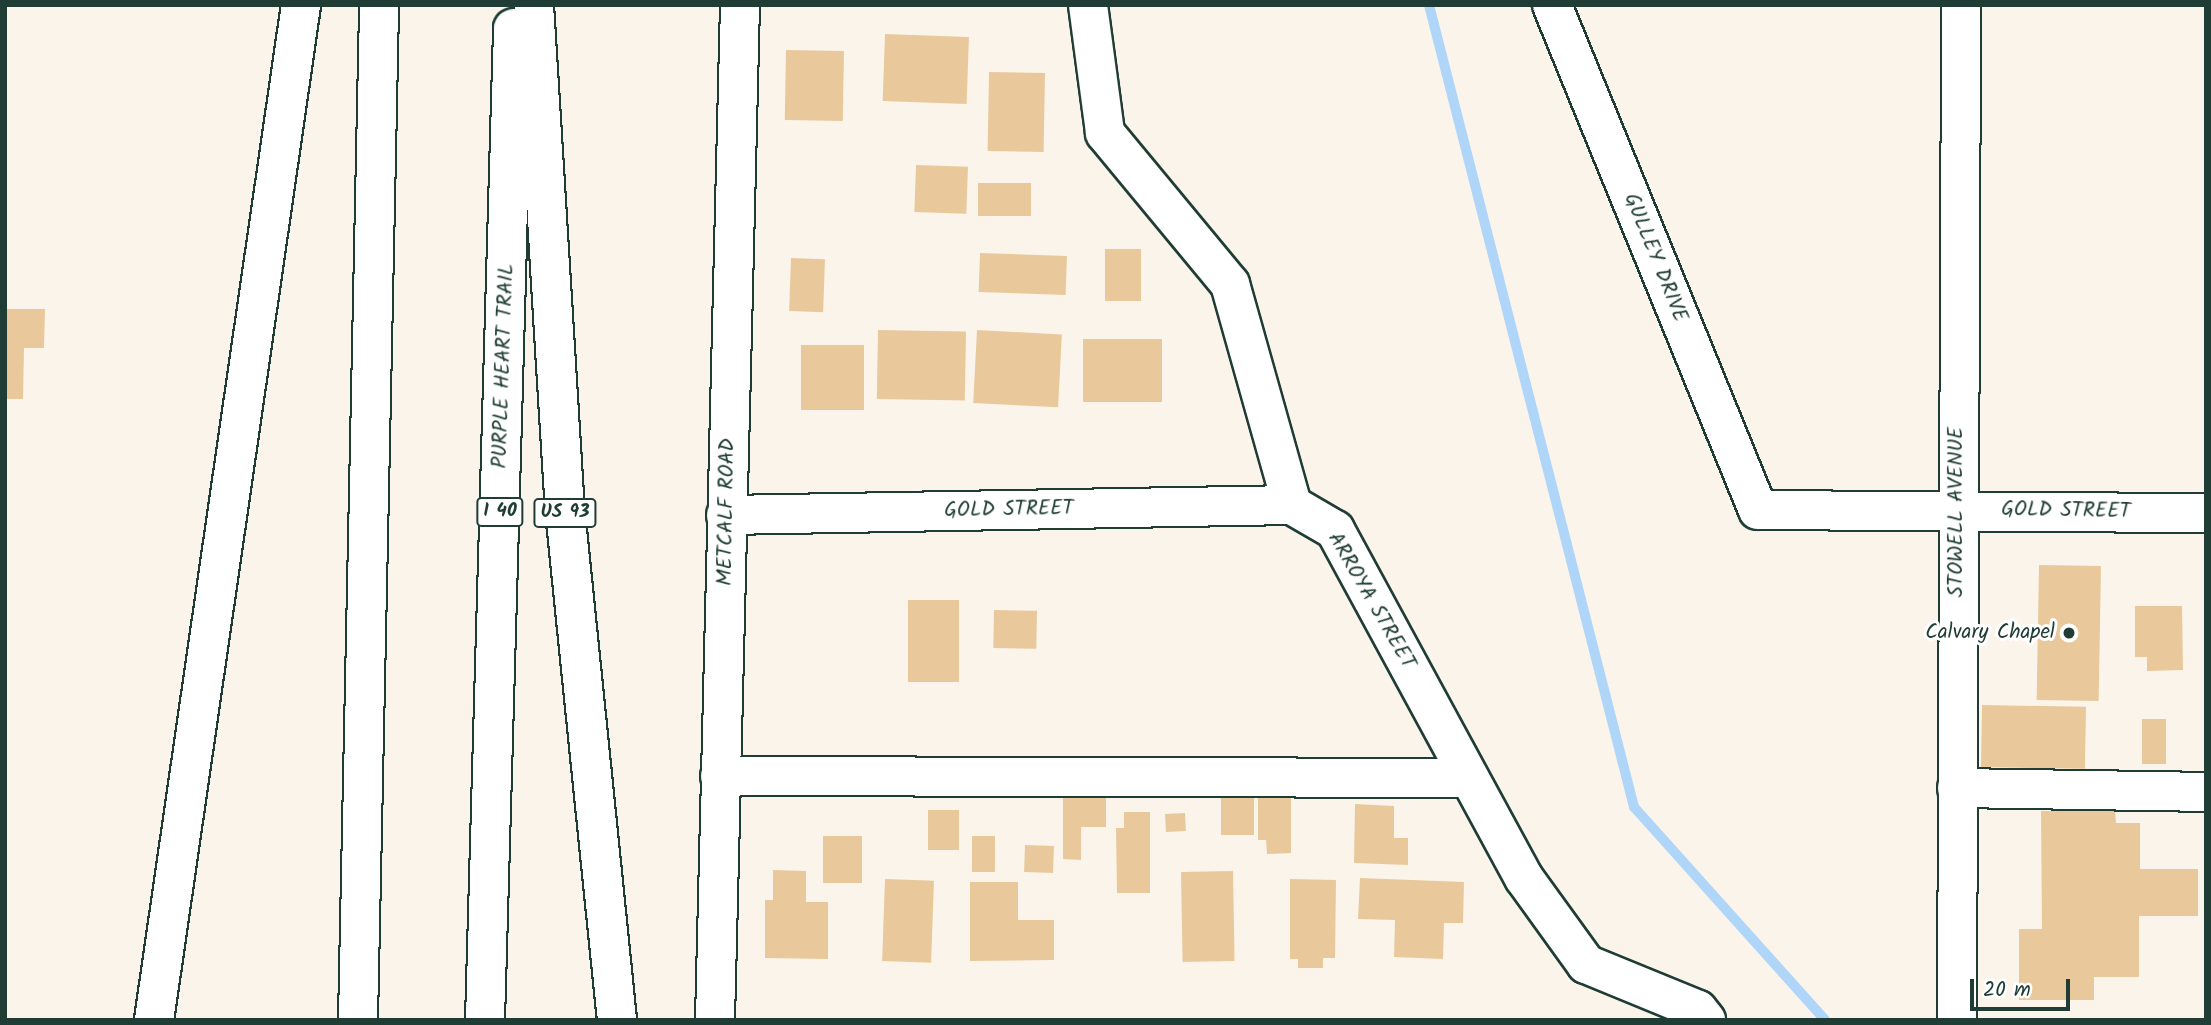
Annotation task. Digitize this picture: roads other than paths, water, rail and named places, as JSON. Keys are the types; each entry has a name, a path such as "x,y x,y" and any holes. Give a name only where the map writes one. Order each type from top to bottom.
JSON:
{"main road":[{"path":"154,1020 301,5"},
{"path":"359,1020 379,5"},
{"name":"PURPLE HEART TRAIL","path":"485,1020 514,5"},
{"name":"US 93","path":"534,5 564,501 617,1020"},
{"name":"METCALF ROAD","path":"715,1020 740,5"},
{"path":"1088,5 1105,133 1230,284 1292,505"},
{"name":"GULLEY DRIVE","path":"1552,5 1758,510"},
{"name":"STOWELL AVENUE","path":"1957,1020 1956,510 1961,5"},
{"name":"GOLD STREET","path":"726,515 1292,505"},
{"name":"ARROYA STREET","path":"1292,505 1335,530 1524,878 1586,964 1698,1010 1706,1020"},
{"name":"GOLD STREET","path":"1758,510 2206,513"},
{"path":"720,776 1469,778"},
{"path":"1956,788 2206,792"}],"waterway":[{"path":"1429,5 1634,807 1825,1020"}],"place":[{"name":"Calvary Chapel","path":"2069,633"}]}
